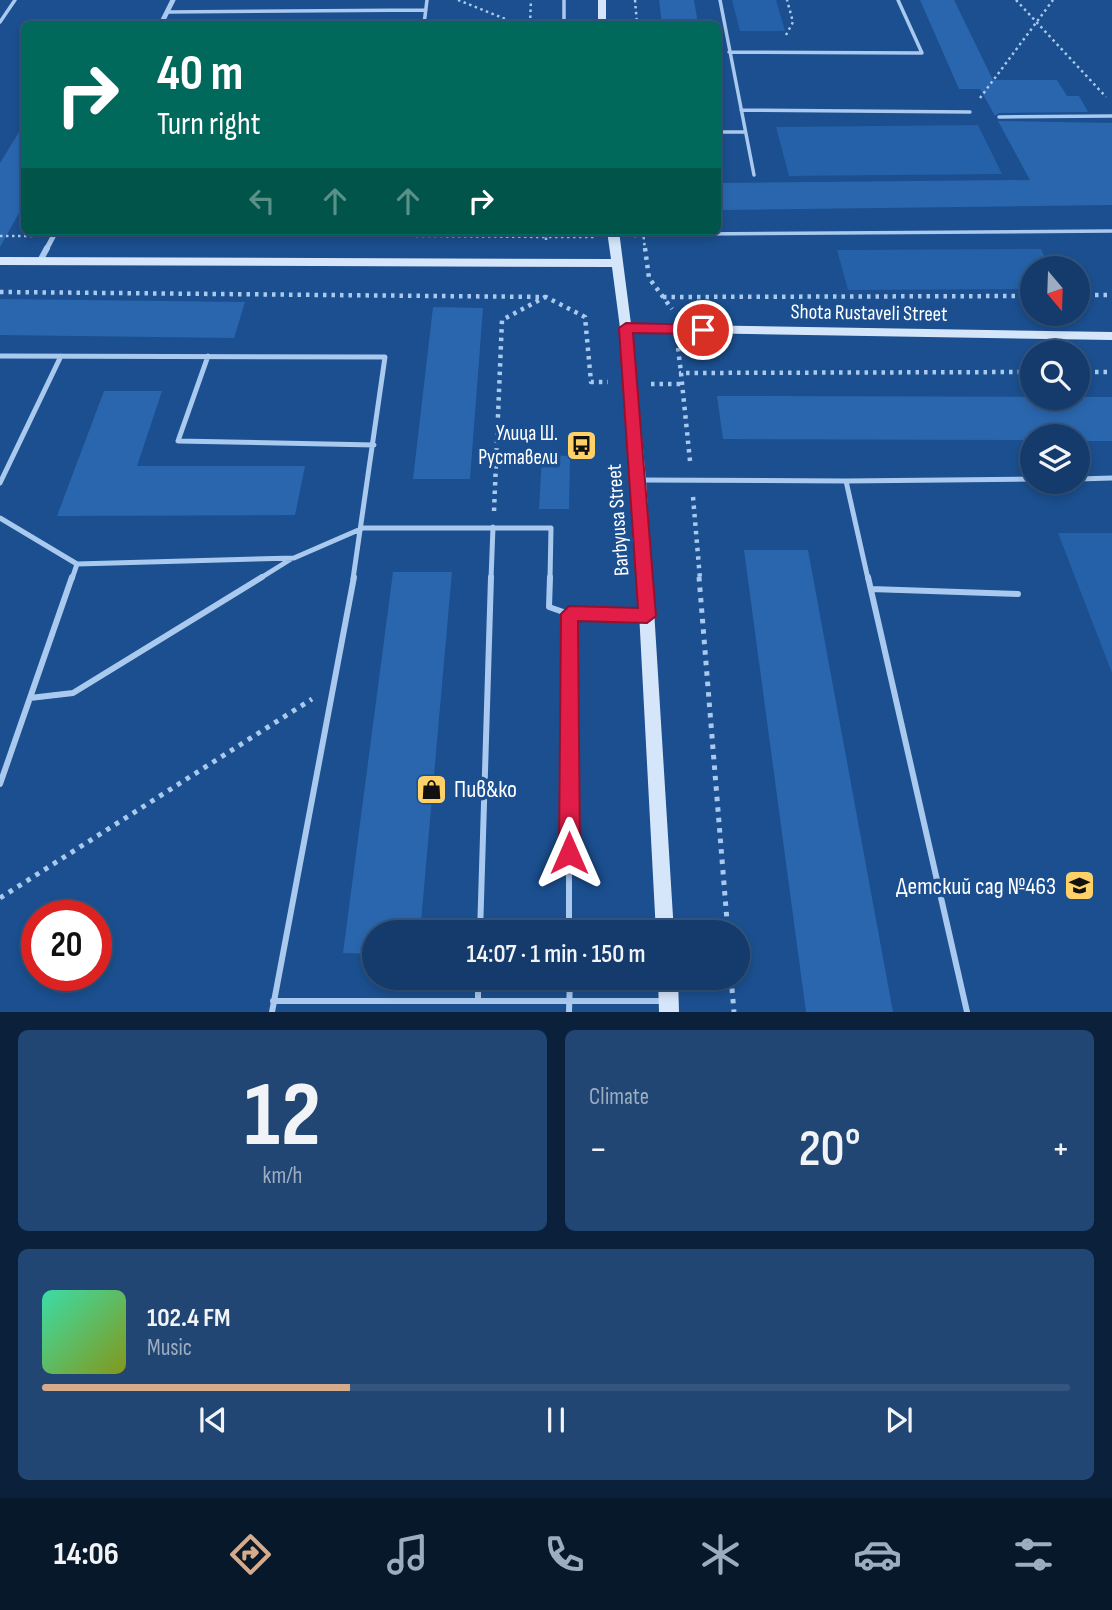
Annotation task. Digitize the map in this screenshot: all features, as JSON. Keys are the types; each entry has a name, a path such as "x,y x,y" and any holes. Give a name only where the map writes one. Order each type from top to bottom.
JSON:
{"street":[{"path":"163,21 173,0"},
{"path":"601,0 602,21"},
{"path":"40,261 54,235"},
{"name":"Barbyusa Street","path":"613,235 626,328 639,480 664,920"},
{"path":"0,261 615,263"},
{"name":"Shota Rustaveli Street","path":"626,328 1112,336"}],"lane":[{"path":"0,22 15,0"},
{"path":"424,21 426,0"},
{"path":"564,0 564,21"},
{"path":"720,0 754,175"},
{"path":"729,52 922,53 898,0"},
{"path":"168,12 426,10"},
{"path":"741,110 970,112"},
{"path":"999,117 1112,116"},
{"path":"721,132 744,132"},
{"path":"721,234 1112,231"},
{"path":"0,483 61,355"},
{"path":"0,356 385,357 363,528 272,1012"},
{"path":"208,356 178,442 374,446"},
{"path":"1090,479 1112,478"},
{"path":"639,480 1020,479"},
{"path":"846,481 967,1012"},
{"path":"0,518 77,564 294,558"},
{"path":"480,920 494,527"},
{"path":"30,698 73,693 294,558 363,528 551,528 549,607 569,614 647,616"},
{"path":"0,784 77,564"},
{"path":"871,589 1018,594"},
{"path":"569,614 569,920"},
{"path":"478,990 478,999"},
{"path":"569,1012 570,990"},
{"path":"273,1001 570,1000 669,1006"}],"path":[{"path":"458,0 510,21"},
{"path":"530,21 531,0"},
{"path":"635,0 637,21"},
{"path":"776,52 793,22 787,0"},
{"path":"1016,0 1036,25 1112,104"},
{"path":"970,112 1053,0"},
{"path":"0,236 21,235"},
{"path":"300,235 546,237"},
{"path":"644,235 649,278 672,306 676,329 692,481 727,920"},
{"path":"0,292 546,297 502,320 494,527"},
{"path":"1090,295 1112,295"},
{"path":"663,297 1020,296"},
{"path":"681,373 1020,372"},
{"path":"1090,372 1112,372"},
{"path":"0,898 333,686"},
{"path":"732,990 734,1012"}],"shaded area":[{"path":"732,0 776,0 785,31 740,31"},
{"path":"978,125 1002,174 789,176 776,127"},
{"path":"1041,249 1044,256 1020,256 1020,289 848,290 837,250"},
{"path":"1058,533 1112,533 1112,673"}],"building":[{"path":"659,0 694,0 698,21 662,21"},
{"path":"920,0 954,0 993,80 1057,80 1067,96 1079,96 1088,112 999,113 995,116 980,89 959,89"},
{"path":"998,121 1112,123 1112,205 721,210 721,183 1030,180"},
{"path":"21,129 21,209 0,247 0,163"},
{"path":"0,299 245,302 234,338 0,335"},
{"path":"433,307 483,308 470,479 413,479"},
{"path":"104,391 162,391 137,466 305,466 295,515 57,516"},
{"path":"717,396 1020,397 1020,410 1090,410 1090,397 1112,397 1112,441 1090,441 1090,424 1020,424 1020,440 723,439"},
{"path":"542,455 570,456 569,509 539,509"},
{"path":"744,550 808,550 893,1012 806,1012"},
{"path":"393,572 452,572 421,920 362,920 362,954 343,953"}],"place":[{"name":"Улица Ш. Руставели","path":"581,445"},
{"name":"Пив&ко","path":"431,789"},
{"name":"Детский сад №463","path":"1079,886"}],"route":[{"path":"569,853 569,614 647,616 626,328 703,330"}]}
